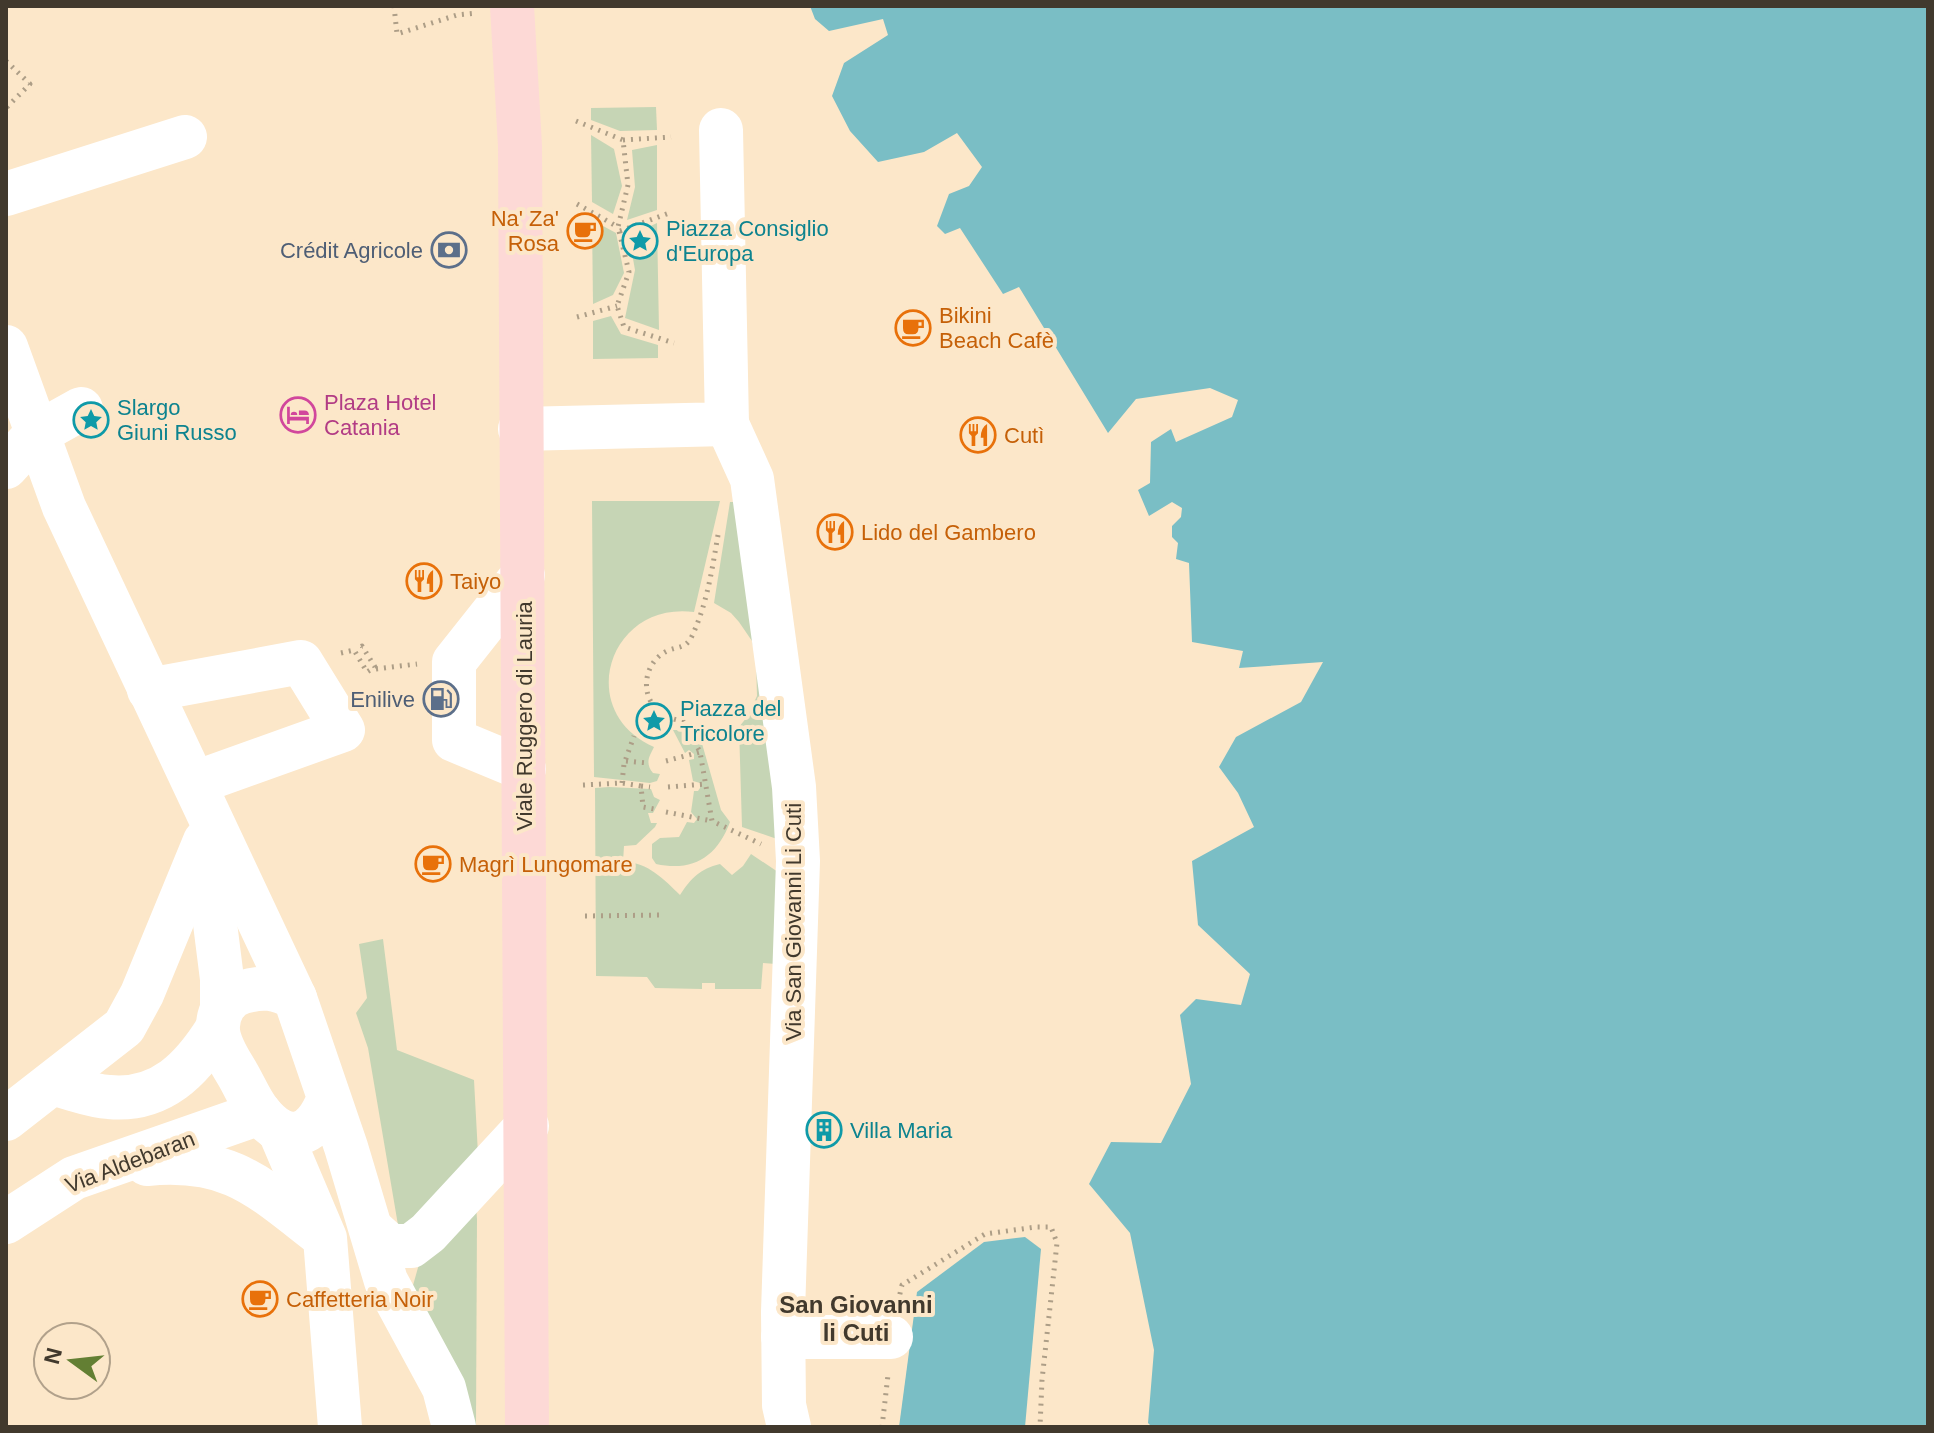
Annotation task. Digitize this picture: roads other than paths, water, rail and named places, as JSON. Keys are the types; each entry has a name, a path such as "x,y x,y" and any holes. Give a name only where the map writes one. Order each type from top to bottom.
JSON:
{"main road":[{"name":"Viale Ruggero di Lauria","path":"512,7 520,146 527,1427"}],"street":[{"path":"520,429 727,424 721,130"},
{"path":"6,194 185,137"},
{"path":"6,347 64,507 295,998 386,1281 444,1388 454,1427"},
{"path":"6,467 36,434 81,409"},
{"name":"Via San Giovanni Li Cuti","path":"727,424 752,479 794,787 798,861 783,1337 784,1405 789,1427"},
{"path":"523,575 454,662 454,740 524,769"},
{"path":"149,690 301,662 343,730 195,783"},
{"path":"195,783 222,979 221,1044 270,1122 325,1238 340,1427"},
{"path":"6,1119 124,1027 142,994 205,841"},
{"path":"54,1084 106,1097 129,1098 150,1093 189,1069 200,1057 235,994 269,987 295,998"},
{"name":"Via Aldebaran","path":"6,1222 74,1178 270,1122 296,1133 310,1130 321,1119 328,1100"},
{"path":"371,1229 390,1246 411,1246 428,1233 527,1126"},
{"path":"74,1178 138,1165 180,1161 226,1170 261,1189 325,1238"},
{"path":"783,1337 891,1337"}],"water":[{"path":"810,6 1928,6 1928,1427 1152,1427 1148,1423 1154,1350 1130,1233 1089,1184 1111,1142 1161,1143 1191,1084 1180,1015 1196,999 1241,1005 1250,974 1198,925 1192,861 1254,827 1238,793 1219,767 1236,737 1301,702 1323,662 1239,668 1243,651 1192,642 1189,563 1176,559 1178,543 1172,537 1172,526 1181,517 1182,508 1172,502 1149,516 1138,490 1150,483 1151,442 1171,429 1176,442 1232,417 1238,400 1210,388 1136,399 1108,433 1019,287 1003,294 960,228 945,234 937,226 949,194 969,186 982,167 957,133 924,152 878,162 850,131 832,96 844,63 888,35 883,19 829,31 815,19"},
{"path":"1025,1237 1041,1249 1025,1427 899,1427 917,1292 984,1242"}],"place":[{"name":"Na' Za' Rosa","path":"585,231"},
{"name":"Piazza Consiglio d'Europa","path":"640,241"},
{"name":"Crédit Agricole","path":"449,250"},
{"name":"Bikini Beach Cafè","path":"913,328"},
{"name":"Plaza Hotel Catania","path":"298,415"},
{"name":"Slargo Giuni Russo","path":"91,420"},
{"name":"Cutì","path":"978,435"},
{"name":"Lido del Gambero","path":"835,532"},
{"name":"Taiyo","path":"424,581"},
{"name":"Enilive","path":"441,699"},
{"name":"Piazza del Tricolore","path":"654,721"},
{"name":"Magrì Lungomare","path":"433,864"},
{"name":"Villa Maria","path":"824,1130"},
{"name":"Caffetteria Noir","path":"260,1299"}],"district":[{"name":"San Giovanni li Cuti","path":"856,1318"}]}
